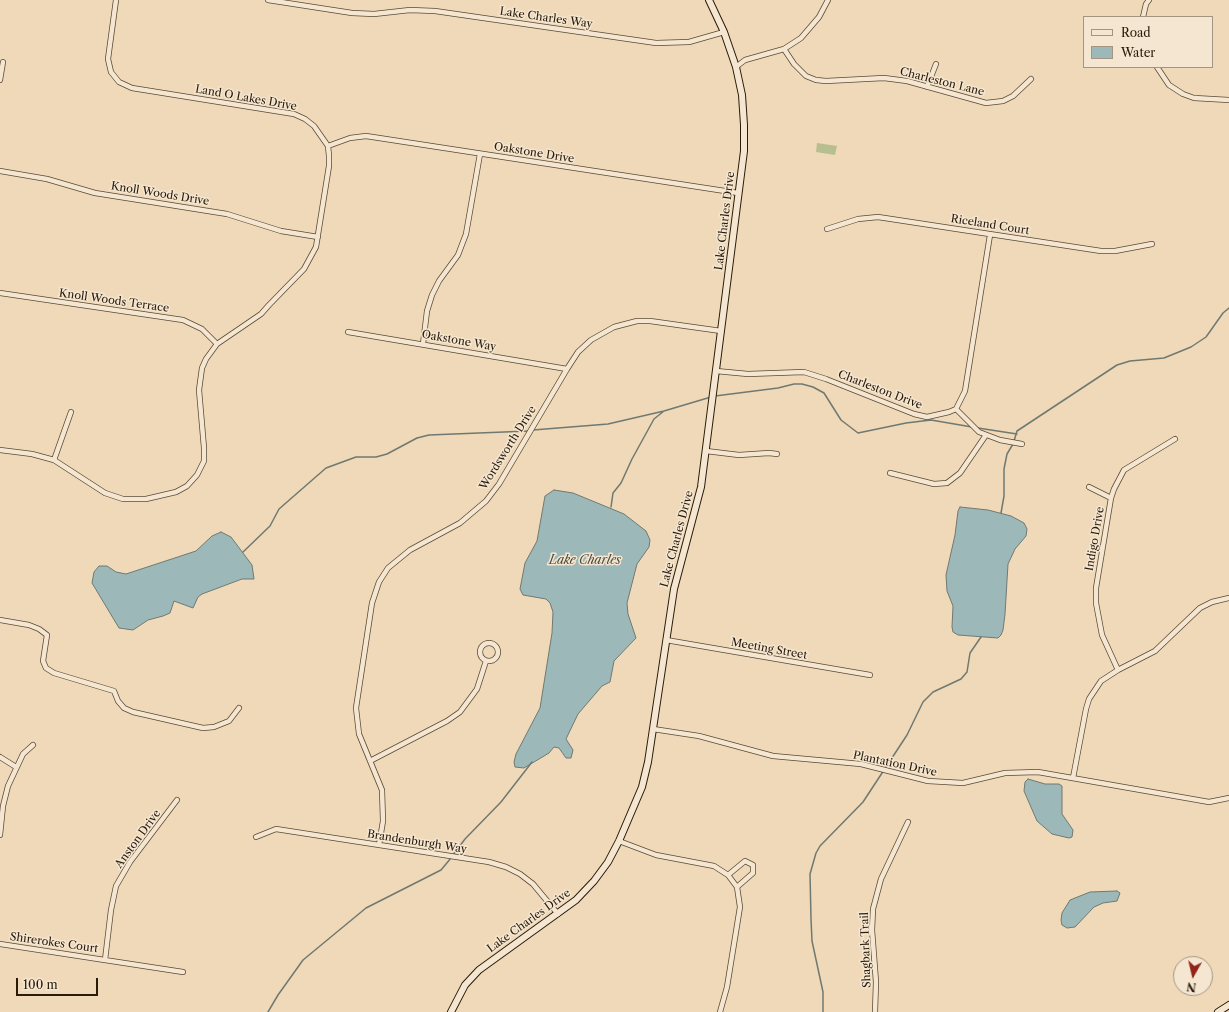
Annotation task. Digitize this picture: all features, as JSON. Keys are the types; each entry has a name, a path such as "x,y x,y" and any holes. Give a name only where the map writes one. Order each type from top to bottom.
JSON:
{"street":[{"name":"Land O Lakes Drive","path":"116,0 108,59 110,72 119,82 132,88 294,114 305,119 314,126 328,146"},
{"name":"Lake Charles Way","path":"268,0 352,13 374,14 410,10 434,11 656,43 689,42 724,32"},
{"name":"Lake Charles Drive","path":"451,1012 459,993 479,970 558,914 576,900 594,881 608,862 619,841 642,787 653,729 674,589 702,487 744,151 742,95 736,67 724,32 709,0"},
{"path":"736,67 745,60 784,49 801,38 819,17 828,0"},
{"path":"1143,16 1146,4 1149,0"},
{"name":"Charleston Lane","path":"784,49 794,64 806,76 816,80 826,81 884,78 907,82 986,103 1013,96 1031,79"},
{"path":"0,80 3,62"},
{"path":"927,87 936,64"},
{"path":"1158,68 1169,85 1183,94 1194,98 1229,100"},
{"name":"Oakstone Drive","path":"328,146 350,138 366,136 738,193"},
{"path":"0,450 32,454 54,460 105,493 123,499 146,499 176,492 187,486 197,475 204,461 199,400 200,377 206,359 217,344 261,314 304,269 312,256 318,237 329,166 328,146"},
{"path":"423,344 427,311 432,295 439,281 458,255 466,234 480,154"},
{"name":"Knoll Woods Drive","path":"0,171 47,179 95,193 227,214 281,231 318,237"},
{"name":"Riceland Court","path":"827,229 838,224 858,219 878,217 1102,251 1115,251 1152,244"},
{"path":"990,235 970,367 965,391 956,409 973,427 986,436 1022,444"},
{"name":"Knoll Woods Terrace","path":"0,293 183,320 202,329 217,344"},
{"name":"Wordsworth Drive","path":"379,845 383,822 383,801 379,780 359,734 356,708 372,603 379,582 388,568 400,556 460,523 486,501 499,484 578,352 591,340 606,330 624,324 650,321 721,331"},
{"name":"Oakstone Way","path":"348,332 567,369"},
{"name":"Charleston Drive","path":"716,370 748,374 804,372 826,379 898,409 927,417 938,416 956,409"},
{"path":"54,460 71,412"},
{"path":"890,474 934,484 947,483 960,473 986,436"},
{"name":"Indigo Drive","path":"1118,670 1102,635 1096,603 1096,588 1111,498 1124,470 1175,439"},
{"path":"706,451 739,455 769,453 777,454"},
{"path":"1089,487 1111,498"},
{"path":"1073,778 1089,699 1101,681 1118,670 1155,651 1200,608 1212,602 1229,598"},
{"path":"0,620 30,625 47,635 43,661 46,668 54,673 114,691 118,702 124,708 133,712 203,728 214,727 229,721 239,708"},
{"name":"Meeting Street","path":"666,640 870,675"},
{"path":"370,761 447,721 460,712 477,689 486,661"},
{"name":"Plantation Drive","path":"653,729 699,736 773,756 861,764 928,781 962,783 1022,771 1073,778 1209,802 1229,798"},
{"path":"0,835 8,786 23,754 33,745"},
{"path":"0,757 16,767"},
{"name":"Anston Drive","path":"105,960 111,910 116,886 130,862 177,800"},
{"name":"Shagbark Trail","path":"875,1012 876,982 872,930 873,909 881,879 908,822"},
{"name":"Brandenburgh Way","path":"256,837 276,829 489,862 506,867 520,874 533,884 558,914"},
{"path":"619,841 656,855 714,866 728,875 737,887 740,896 740,907 727,987 720,1012"},
{"path":"728,875 745,862 750,862 753,865 753,873 737,887"},
{"name":"Shirerokes Court","path":"0,944 183,972"},
{"path":"1218,1012 1229,1005"}],"green space":[{"path":"817,143 837,146 835,155 816,152"}],"water":[{"name":"Lake Charles","path":"554,490 573,493 624,514 646,531 650,540 649,547 637,564 627,603 628,614 636,638 614,661 610,682 602,686 578,714 566,739 573,750 571,758 566,758 559,748 554,747 549,753 524,768 515,767 514,762 516,754 540,708 552,633 553,612 550,603 546,599 523,595 520,589 525,563 537,541 545,496"},
{"path":"960,507 988,510 1011,516 1024,523 1027,529 1026,536 1015,549 1008,564 1003,630 998,638 958,635 953,632 953,606 947,591 946,575"},
{"path":"221,532 231,537 252,565 254,579 242,579 202,594 198,597 193,608 174,601 170,613 148,620 133,630 119,628 92,583 94,572 99,566 107,566 116,572 126,574 196,551 212,536"},
{"path":"1028,779 1045,784 1059,784 1062,786 1062,814 1073,830 1072,837 1069,838 1052,834 1037,821 1024,791 1025,782"},
{"path":"1117,891 1120,893 1117,901 1103,903 1094,907 1075,927 1067,928 1062,925 1062,913 1070,900 1090,892"}],"waterway":[{"path":"1014,441 1017,431 1117,365 1130,361 1164,358 1191,347 1206,337 1223,313 1229,308"},
{"path":"715,396 802,384 813,387 824,393 841,420 858,433 906,423 931,420 972,427"},
{"path":"533,430 608,424 664,411 711,397"},
{"path":"611,507 613,493 621,483 632,459 654,419 664,411"},
{"path":"978,428 1017,434"},
{"path":"243,552 270,526 279,509 326,468 356,457 376,457 387,454 417,438 429,435 529,431"},
{"path":"1001,513 1004,496 1004,469 1007,454 1013,444"},
{"path":"823,1012 823,992 812,941 811,919 810,874 816,853 820,846 863,802 907,735 923,702 933,692 961,679 967,672 970,653 981,637"},
{"path":"453,855 465,839 501,802 532,762"},
{"path":"268,1012 303,960 366,908 441,870 451,858"}]}
